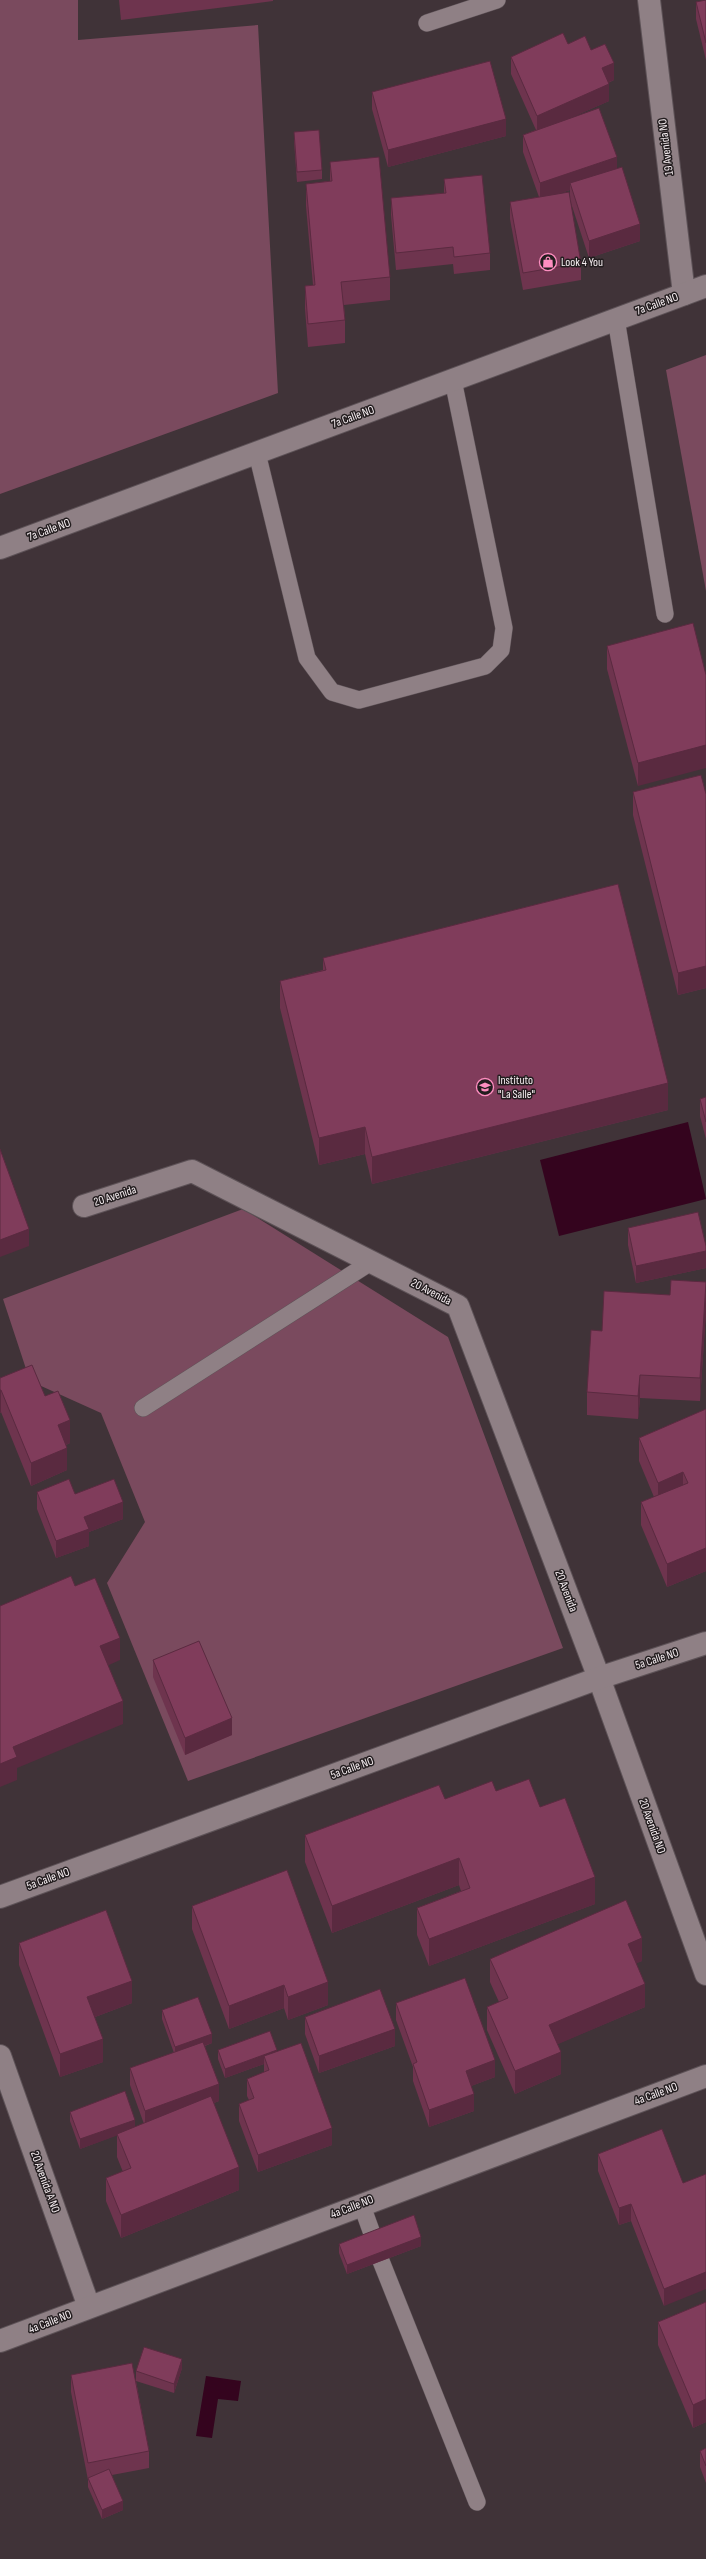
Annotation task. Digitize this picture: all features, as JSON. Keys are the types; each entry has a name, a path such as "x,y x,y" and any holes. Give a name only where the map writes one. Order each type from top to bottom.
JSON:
{"street":[{"name":"19 Avenida NO","path":"649,0 684,294"},
{"name":"7a Calle NO","path":"0,548 706,286"},
{"name":"20 Avenida","path":"84,1206 192,1171 458,1306 599,1678"},
{"name":"5a Calle NO","path":"0,1897 599,1678 706,1643"},
{"name":"20 Avenida NO","path":"599,1678 706,1974"},
{"name":"20 Avenida A NO","path":"0,2056 89,2307"},
{"name":"4a Calle NO","path":"0,2341 360,2204 706,2076"}],"lane":[{"path":"427,23 496,0"},
{"path":"616,319 665,614"},
{"path":"257,453 307,658 332,692 359,700 484,666 501,650 504,628 454,380"},
{"path":"143,1408 371,1262"},
{"path":"360,2204 374,2239"},
{"path":"381,2261 476,2502"}],"shaded area":[{"path":"0,0 78,0 78,40 258,25 278,393 0,494"},
{"path":"706,355 706,591 666,370"},
{"path":"688,1122 706,1199 559,1236 540,1160"},
{"path":"243,1209 448,1337 563,1648 188,1781 107,1583 145,1522 101,1413 30,1381 3,1299"},
{"path":"206,2376 241,2381 238,2401 218,2399 212,2438 196,2436"}],"building":[{"path":"706,0 706,43 696,2"},
{"path":"563,33 568,44 585,36 591,50 605,44 614,63 602,68 609,84 537,116 511,57"},
{"path":"490,61 506,119 388,150 372,92"},
{"path":"599,108 617,157 540,183 523,135"},
{"path":"319,130 322,170 297,172 294,132"},
{"path":"379,157 390,277 341,282 345,320 308,324 305,286 315,285 306,184 332,181 330,162"},
{"path":"622,167 640,224 589,241 570,183"},
{"path":"482,175 490,253 454,257 453,247 396,253 391,198 446,193 444,179"},
{"path":"569,192 581,263 523,273 510,202"},
{"path":"693,623 706,675 706,745 638,763 607,646"},
{"path":"701,775 706,794 706,966 678,973 633,792"},
{"path":"618,884 668,1083 372,1157 365,1127 319,1138 280,981 326,970 323,958"},
{"path":"706,1097 706,1122 700,1099"},
{"path":"0,1149 29,1229 0,1240"},
{"path":"698,1212 706,1251 636,1266 628,1228"},
{"path":"671,1280 706,1282 700,1378 640,1375 638,1396 587,1392 591,1330 602,1331 604,1291 670,1295"},
{"path":"32,1365 45,1396 58,1391 70,1420 58,1425 67,1448 31,1463 0,1390 0,1378"},
{"path":"706,1409 706,1548 667,1564 641,1502 688,1483 683,1472 658,1483 639,1438"},
{"path":"69,1479 75,1494 114,1479 123,1502 84,1517 89,1529 56,1541 37,1492"},
{"path":"71,1576 75,1586 95,1578 120,1638 100,1646 123,1701 13,1747 17,1757 0,1764 0,1606"},
{"path":"199,1641 232,1718 185,1738 153,1660"},
{"path":"529,1779 540,1807 565,1798 595,1877 429,1939 417,1908 470,1888 459,1858 332,1906 305,1835 439,1785 445,1799 492,1781 496,1791"},
{"path":"287,1870 328,1982 288,1997 284,1985 229,2006 192,1906"},
{"path":"626,1900 642,1938 628,1944 645,1984 549,2025 561,2052 515,2071 487,2007 508,1998 490,1959"},
{"path":"106,1910 132,1981 87,1997 103,2039 60,2054 19,1943"},
{"path":"465,1978 495,2060 466,2071 474,2094 429,2110 413,2064 417,2062 396,2003"},
{"path":"380,1989 395,2029 319,2056 305,2017"},
{"path":"198,1997 212,2034 175,2047 162,2010"},
{"path":"270,2031 277,2050 225,2069 218,2050"},
{"path":"203,2042 219,2084 145,2111 130,2068"},
{"path":"301,2043 332,2128 258,2155 239,2104 254,2098 247,2079 269,2070 264,2056"},
{"path":"125,2091 135,2120 80,2139 70,2112"},
{"path":"211,2096 239,2167 121,2215 106,2178 131,2168 117,2134"},
{"path":"662,2129 683,2183 706,2174 706,2272 664,2289 631,2204 619,2208 598,2154"},
{"path":"414,2215 421,2237 347,2265 339,2244"},
{"path":"706,2302 706,2399 693,2405 658,2322"},
{"path":"144,2347 182,2359 174,2384 136,2371"},
{"path":"132,2363 149,2451 88,2463 71,2375"},
{"path":"706,2448 706,2466 700,2451"},
{"path":"109,2469 123,2501 102,2510 88,2478"}],"place":[{"name":"Look 4 You","path":"548,262"},
{"name":"Instituto \"La Salle\"","path":"485,1087"}]}
